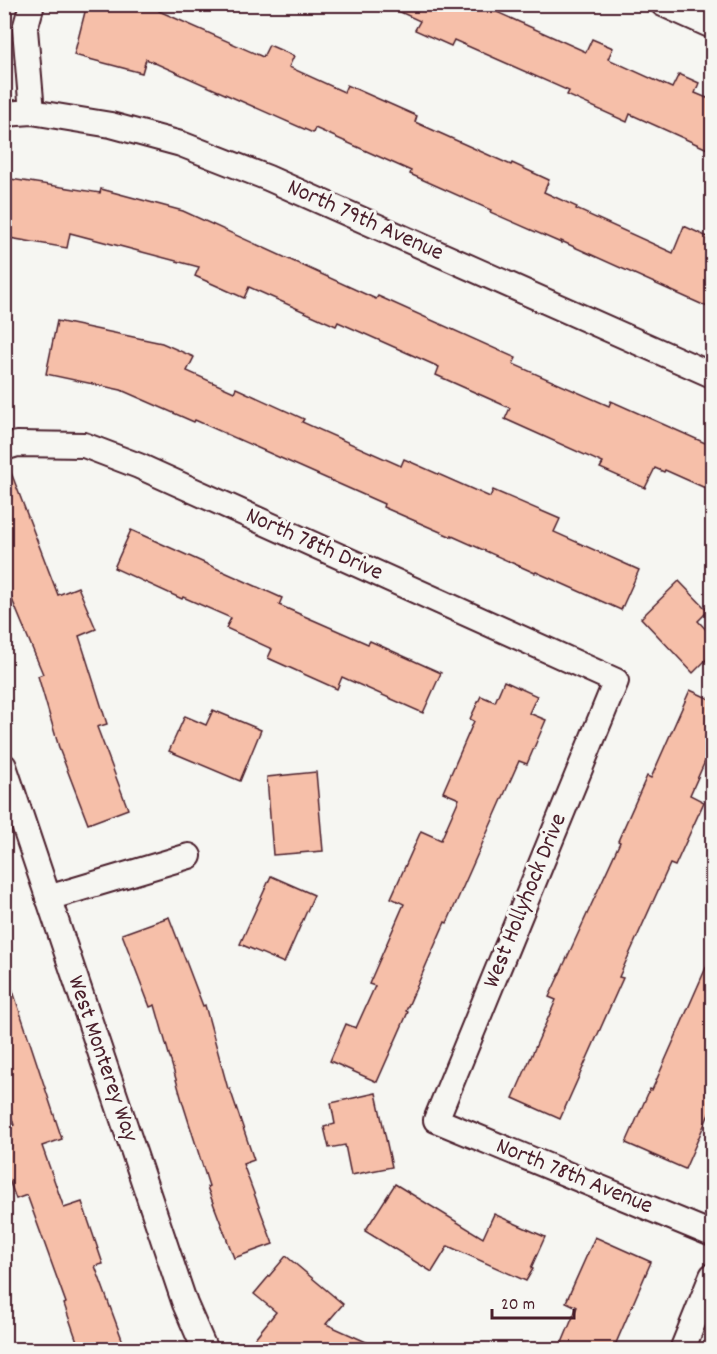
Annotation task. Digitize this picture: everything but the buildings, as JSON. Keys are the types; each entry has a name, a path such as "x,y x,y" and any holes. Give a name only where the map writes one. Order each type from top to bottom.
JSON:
{"street":[{"path":"32,4 25,29 32,112"},
{"path":"663,4 710,19"},
{"name":"North 79th Avenue","path":"4,114 32,112 111,125 181,144 268,178 712,375"},
{"name":"North 78th Drive","path":"4,448 17,444 84,446 140,466 616,681"},
{"name":"West Hollyhock Drive","path":"436,1120 616,681"},
{"name":"West Monterey Way","path":"4,766 184,1304 205,1350"},
{"path":"48,898 189,856"},
{"name":"North 78th Avenue","path":"436,1120 712,1234"},
{"path":"682,1350 712,1276"}]}
